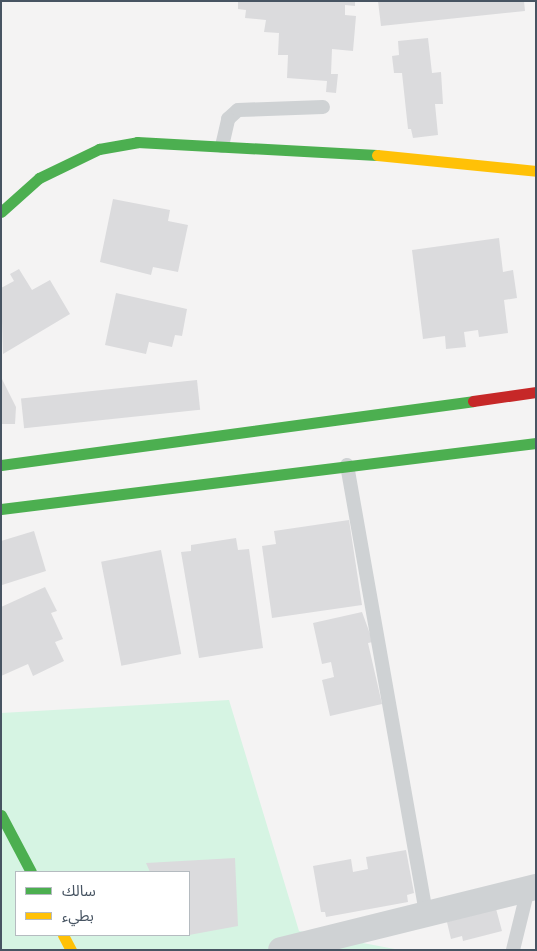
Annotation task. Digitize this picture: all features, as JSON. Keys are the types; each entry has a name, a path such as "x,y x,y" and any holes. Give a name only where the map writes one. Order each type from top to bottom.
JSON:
{"main road":[{"path":"1,212 39,178 99,149 137,142 375,155 536,170"},
{"path":"1,465 536,392"},
{"path":"1,509 536,443"},
{"path":"1,815 30,871"},
{"path":"64,936 71,950"}],"street":[{"path":"281,950 532,888"}],"lane":[{"path":"222,146 228,119 238,110 323,107"},
{"path":"347,466 426,914"},
{"path":"513,950 532,888"}],"green space":[{"path":"229,700 299,931 400,950 1,950 1,713"}],"building":[{"path":"238,1 355,1 355,6 345,5 345,15 356,16 353,51 332,49 331,74 338,74 336,93 326,92 327,81 287,78 288,55 278,55 279,33 264,32 266,20 245,18 246,10 238,9"},
{"path":"378,1 524,1 525,11 381,26"},
{"path":"428,38 432,73 441,72 443,104 435,104 438,135 413,138 411,129 408,129 402,73 394,73 392,56 399,55 398,41"},
{"path":"113,199 170,210 168,221 188,225 178,272 153,267 151,275 100,262"},
{"path":"499,238 503,272 513,270 517,298 504,300 508,333 479,337 478,330 464,332 466,347 446,349 445,336 423,339 412,250"},
{"path":"19,269 32,290 50,280 70,314 3,354 1,288 14,281 10,274"},
{"path":"116,293 187,309 182,336 175,335 172,347 149,342 146,354 105,345"},
{"path":"1,377 16,407 15,424 1,424"},
{"path":"197,380 200,410 24,428 21,399"},
{"path":"349,520 362,605 272,618 262,546 276,544 274,531"},
{"path":"34,531 46,571 2,585 1,541"},
{"path":"236,538 238,550 249,549 263,648 199,658 181,552 191,551 191,545"},
{"path":"161,550 181,654 121,666 101,562"},
{"path":"45,587 57,611 51,613 63,639 55,642 64,661 33,676 28,664 1,676 1,607"},
{"path":"362,612 373,642 368,643 382,704 330,716 322,680 334,677 331,662 322,664 313,623"},
{"path":"406,850 414,893 407,895 408,902 326,917 325,912 321,912 313,866 351,859 353,872 368,869 366,857"},
{"path":"235,858 238,926 190,935 190,871 150,871 146,863"},
{"path":"495,905 502,931 463,941 462,936 451,939 446,918"}],"traffic: fast":[{"path":"1,212 39,178 99,149 137,142 377,155"},
{"path":"1,465 473,401"},
{"path":"1,509 536,443"},
{"path":"1,815 30,871"}],"traffic: slow":[{"path":"377,155 536,171"},
{"path":"64,936 71,950"}],"traffic: jam":[{"path":"473,401 536,392"}]}
